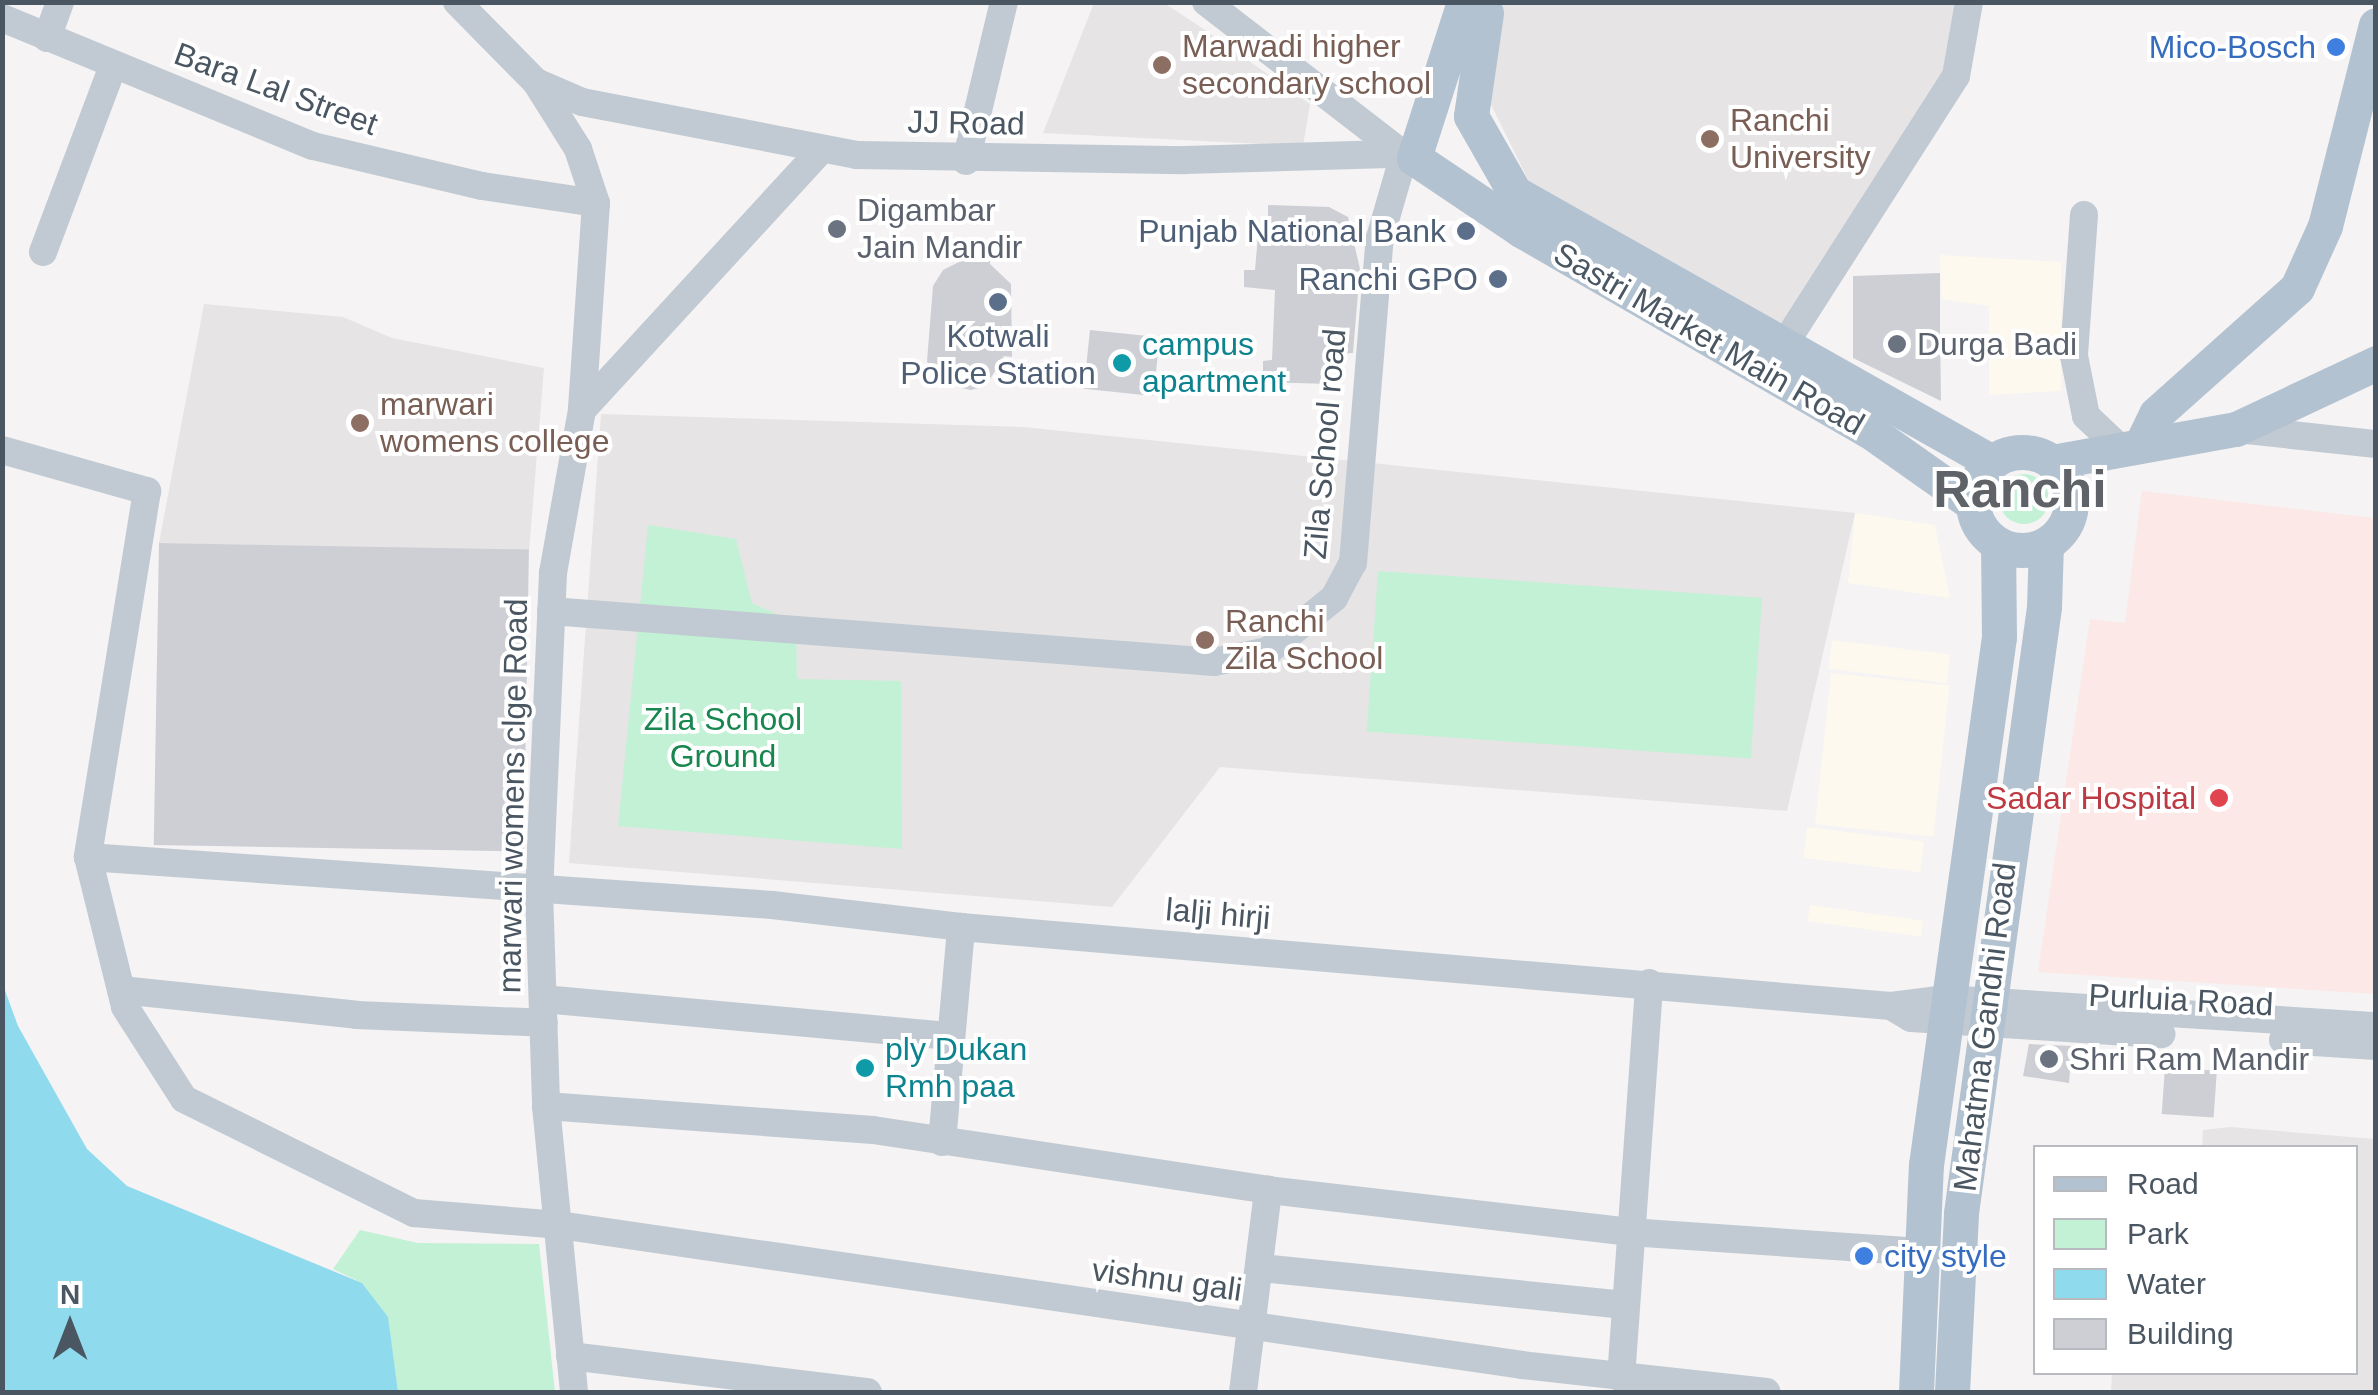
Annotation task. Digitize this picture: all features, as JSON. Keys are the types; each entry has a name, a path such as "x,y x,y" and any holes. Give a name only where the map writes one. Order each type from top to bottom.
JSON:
{"main road":[{"path":"1410,154 1464,2"},
{"path":"1488,2 1471,116 1514,193 1782,348 1992,462"},
{"path":"2376,25 2325,226 2297,288 2156,414 2124,450 2072,503 2059,534 2046,544 2030,550 1998,544 1985,534 1973,504 1974,488 1992,462 2022,452 2052,462 2124,450 2236,429 2376,363"},
{"name":"Sastri Market Main Road","path":"1410,154 1442,179 1868,430 1973,504"},
{"path":"2052,462 2072,503"},
{"name":"Mahatma Gandhi Road","path":"1916,1392 1920,1252 1944,1011 1999,637 1998,544"},
{"name":"Mahatma Gandhi Road","path":"1952,1392 1961,1213 1984,1014 2044,608 2046,544"}],"street":[{"path":"47,38 60,2"},
{"path":"457,2 536,82 578,148 596,203"},
{"path":"966,161 1004,2"},
{"path":"1206,2 1410,154"},
{"path":"1782,348 1956,76 1969,2"},
{"name":"Bara Lal Street","path":"2,18 112,68 313,146 482,186 596,203"},
{"path":"43,252 112,68"},
{"name":"JJ Road","path":"536,82 582,102 820,151 966,161 1410,154"},
{"path":"582,410 820,151"},
{"name":"Zila School road","path":"551,612 1214,662 1268,651 1310,623 1346,582 1380,238 1410,154"},
{"name":"marwari womens clge Road","path":"574,1392 546,1106 540,891 551,612 582,410 596,203"},
{"path":"2084,216 2074,356 2086,416 2124,450"},
{"path":"2236,429 2376,444"},
{"path":"2,450 148,491 88,857"},
{"name":"lalji hirji","path":"88,857 772,905 961,927 1891,1006 1911,1018 1944,1011 1984,1014"},
{"name":"vishnu gali","path":"88,857 125,1007 184,1099 414,1213 559,1225 1252,1328 1621,1378 1767,1392"},
{"path":"942,1142 961,927"},
{"path":"1621,1378 1649,983"},
{"path":"121,990 358,1015 543,1011 950,1036"},
{"name":"Purluia Road","path":"1984,1014 2376,1026"},
{"name":"Purluia Road","path":"1984,1014 2376,1046"},
{"path":"546,1106 795,1122 1268,1190 1630,1232 1920,1252"},
{"path":"1243,1392 1268,1190"},
{"path":"1260,1268 1626,1305"},
{"path":"570,1356 868,1392"}],"shaded area":[{"name":"Marwadi higher secondary school","path":"1094,3 1164,3 1199,26 1310,104 1303,146 1043,133"},
{"name":"Ranchi University","path":"1496,3 1966,3 1956,76 1776,333 1537,198 1479,80"},
{"path":"1940,255 2061,262 2061,391 1989,395 1989,306 1941,299"},
{"name":"marwari womens college","path":"204,304 343,317 392,338 544,368 529,551 159,543"},
{"name":"Ranchi Zila School","path":"601,414 1023,427 1855,513 1787,811 1220,767 1112,907 569,863"},
{"name":"Sadar Hospital","path":"2142,491 2375,518 2375,994 2038,972 2090,619 2125,623"},
{"path":"1855,513 1935,525 1950,598 1848,583"},
{"path":"1832,640 1950,655 1947,683 1828,669"},
{"path":"1831,673 1949,685 1933,837 1815,824"},
{"path":"1807,827 1924,841 1920,872 1803,858"},
{"path":"1810,905 1923,921 1921,937 1808,921"},
{"path":"2230,1127 2375,1139 2375,1392 2111,1392 2112,1375 2358,1375 2358,1145 2202,1145 2203,1130"}],"green space":[{"path":"2024,474 2042,481 2049,499 2042,517 2024,524 2006,517 1999,499 2006,481"},
{"name":"Zila School Ground","path":"648,525 736,539 752,603 796,623 797,679 901,681 902,849 618,826"},
{"path":"1378,571 1762,598 1751,758 1367,732"},
{"path":"360,1230 418,1243 539,1244 555,1392 398,1392 387,1317 362,1283 333,1269"}],"water":[{"path":"3,985 18,1026 87,1149 127,1186 362,1283 388,1317 398,1392 3,1392"}],"building":[{"path":"1268,205 1329,207 1348,217 1360,269 1353,353 1331,354 1330,384 1263,382 1263,361 1272,360 1275,290 1244,287 1244,270 1255,270 1258,236 1268,236"},
{"path":"957,246 990,247 990,264 1011,284 1012,357 1004,356 986,386 971,390 946,385 931,374 927,361 933,286 943,270 959,262"},
{"name":"Durga Badi","path":"1940,273 1941,401 1853,358 1853,276"},
{"name":"campus apartment","path":"1090,330 1160,337 1153,396 1084,389"},
{"path":"159,543 529,549 524,851 154,845"},
{"name":"Shri Ram Mandir","path":"2029,1044 2072,1046 2069,1083 2023,1076"},
{"path":"2165,1067 2217,1071 2214,1118 2162,1114"}],"place":[{"name":"Mico-Bosch","path":"2336,47"},
{"name":"Marwadi higher secondary school","path":"1162,65"},
{"name":"Ranchi University","path":"1710,139"},
{"name":"Digambar Jain Mandir","path":"837,229"},
{"name":"Punjab National Bank","path":"1466,231"},
{"name":"Ranchi GPO","path":"1498,279"},
{"name":"Kotwali Police Station","path":"998,302"},
{"name":"Durga Badi","path":"1897,344"},
{"name":"campus apartment","path":"1122,363"},
{"name":"marwari womens college","path":"360,423"},
{"name":"Ranchi Zila School","path":"1205,640"},
{"name":"Sadar Hospital","path":"2219,798"},
{"name":"Shri Ram Mandir","path":"2049,1059"},
{"name":"ply Dukan Rmh paa","path":"865,1068"},
{"name":"city style","path":"1864,1256"}],"district":[{"name":"Ranchi","path":"2020,490"}]}
